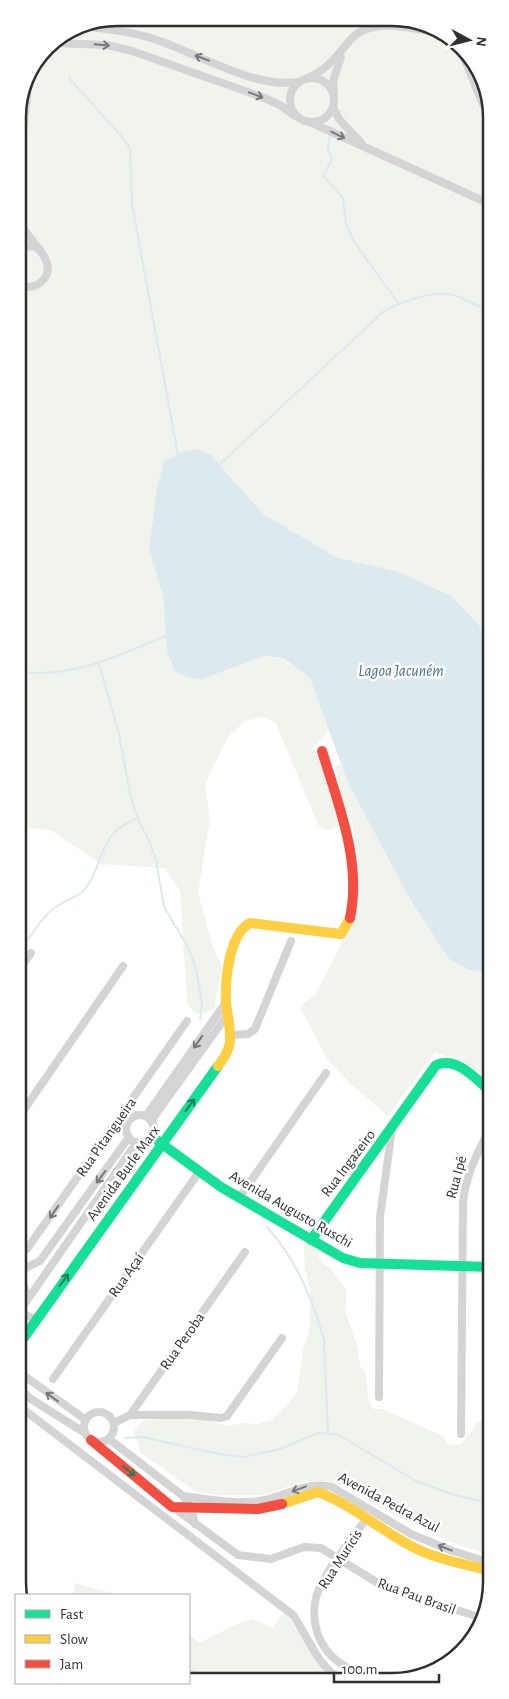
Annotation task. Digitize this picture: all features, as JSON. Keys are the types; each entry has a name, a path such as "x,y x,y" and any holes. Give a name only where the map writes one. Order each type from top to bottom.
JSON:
{"street":[{"path":"101,28 114,29 155,39 263,81 286,84 298,82 320,73 344,50 359,32 374,26 419,30"},
{"path":"64,43 107,45 132,51 262,97 280,105 302,121 312,123 483,201"},
{"path":"312,123 321,121 328,116 333,108 333,81 344,50"},
{"path":"466,65 482,104"},
{"path":"307,78 316,78 325,82 331,89 334,98"},
{"path":"295,116 290,107 289,98 292,89 298,82"},
{"path":"333,108 339,119 365,148"},
{"path":"26,232 46,257 48,266 47,274 42,282 26,288"},
{"path":"26,247 33,246 40,250"},
{"name":"Avenida Burle Marx","path":"26,1333 226,1055 231,1035 226,1002 230,956 238,934 246,924 341,934 350,919 355,886 354,869 349,842 322,751"},
{"path":"231,1035 248,1034 255,1029 291,940"},
{"path":"26,960 31,953"},
{"path":"26,1107 123,966"},
{"name":"Avenida Burle Marx","path":"148,1119 226,1002"},
{"name":"Avenida Burle Marx","path":"148,1119 228,1014"},
{"name":"Rua Pitangueira","path":"26,1250 187,1022"},
{"path":"379,1397 380,1217 392,1129 436,1065 441,1062 452,1062 483,1086"},
{"path":"239,1198 326,1073"},
{"path":"122,1115 130,1120"},
{"path":"136,1116 148,1119 154,1127 151,1136 145,1141 137,1142 129,1137 126,1129 130,1120 136,1116"},
{"name":"Rua Ingazeiro","path":"310,1240 353,1179 392,1129"},
{"name":"Avenida Augusto Ruschi","path":"151,1136 199,1172 332,1254 351,1261 379,1264 483,1267"},
{"name":"Avenida Burle Marx","path":"26,1268 40,1261 129,1137"},
{"name":"Avenida Burle Marx","path":"26,1301 137,1142"},
{"name":"Rua Ipê","path":"461,1434 464,1193 483,1142"},
{"name":"Rua Açaí","path":"53,1378 199,1172"},
{"name":"Rua Peroba","path":"114,1423 130,1415 245,1252"},
{"name":"Avenida Burle Marx","path":"26,1292 28,1298"},
{"path":"26,1316 35,1319"},
{"path":"130,1415 167,1414 222,1418 227,1416 282,1338"},
{"path":"26,1377 86,1420 88,1436"},
{"path":"26,1395 88,1436 172,1507"},
{"path":"26,1411 293,1615 319,1659 331,1673"},
{"path":"86,1420 93,1413 103,1412 114,1423 114,1431 109,1439 103,1442 88,1436"},
{"path":"109,1439 183,1496 191,1507 195,1524"},
{"name":"Avenida Pedra Azul","path":"183,1496 238,1502 264,1500 307,1486 320,1484 332,1487 411,1534 450,1550 483,1560"},
{"name":"Avenida Pedra Azul","path":"172,1507 258,1509 274,1507 318,1492 367,1518 411,1546 438,1557 483,1569"},
{"name":"Rua Pau Brasil","path":"172,1507 238,1556 271,1559 312,1546 320,1548 386,1588 476,1616"},
{"name":"Rua Muricis","path":"362,1673 347,1668 322,1647 315,1624 315,1605 319,1588 337,1559 367,1518"}],"shaded area":[{"path":"391,26 421,31 444,43 444,65 466,65 476,83 482,106 483,636 479,625 396,571 338,558 263,514 211,455 149,550 163,595 167,651 202,679 265,656 284,658 310,678 329,730 314,747 343,822 337,827 327,830 318,825 276,723 264,717 245,721 228,737 205,784 210,819 198,892 213,947 222,966 214,1010 202,1014 194,1013 187,1001 180,891 165,868 101,864 52,831 26,827 26,112 33,83 45,62 62,45 88,31 106,27"},
{"path":"341,764 348,783 411,901 449,959 483,969 483,1081 447,1057 435,1052 388,1116 352,1085 327,1059 300,1007 316,994 359,907 358,857 352,822 343,806 335,767"},
{"path":"304,1244 314,1244 320,1260 334,1273 347,1291 345,1311 358,1349 360,1366 366,1373 368,1399 373,1409 382,1409 441,1435 449,1445 461,1444 478,1422 483,1421 483,1552 445,1540 370,1502 345,1486 327,1481 306,1481 261,1495 221,1495 196,1492 141,1453 134,1432 142,1421 191,1415 227,1426 244,1423 257,1424 272,1420 288,1404 297,1391 304,1345 309,1333 310,1289 305,1270"},
{"path":"75,1583 115,1594 73,1594"},
{"path":"284,1612 319,1662 334,1673 190,1673 190,1635 199,1643 252,1619 273,1628"}],"water":[{"name":"Lagoa Jacuném","path":"197,449 211,455 263,514 338,558 396,571 451,596 479,625 483,636 483,971 469,970 449,959 411,901 348,783 310,678 284,658 265,656 202,679 186,677 175,671 167,651 163,595 149,550 157,488 164,462 181,452"}],"waterway":[{"path":"69,78 130,148 132,204 178,455"},
{"path":"330,133 328,149 332,160 323,175 343,198 346,223 353,240 398,303"},
{"path":"219,465 384,311 400,303 440,294 457,296 483,309"},
{"path":"26,672 58,672 95,664 168,635"},
{"path":"99,664 118,730 131,798 156,860 164,907 189,949 196,969 202,1004 200,1020"},
{"path":"26,942 53,909 85,889 92,879 104,849 115,831 138,818"},
{"path":"267,1227 287,1252 295,1266 309,1295 320,1325 324,1340 328,1433"},
{"path":"125,1438 143,1437 219,1454 244,1457 280,1449 318,1433 337,1434 416,1481 454,1495 483,1501"},
{"path":"190,1670 199,1673"}],"traffic: fast":[{"path":"311,1240 436,1065 444,1063 459,1066 483,1084"},
{"path":"26,1335 218,1066"},
{"path":"151,1136 221,1187 343,1258 360,1263 483,1267"}],"traffic: slow":[{"path":"218,1066 227,1051 230,1041 226,1007 230,958 237,937 243,929 250,923 341,934 350,918"},
{"path":"282,1504 318,1492 354,1510 420,1551 483,1569"}],"traffic: jam":[{"path":"322,751 341,812 351,854 353,897 350,918"},
{"path":"91,1440 172,1507 258,1509 282,1504"}]}
